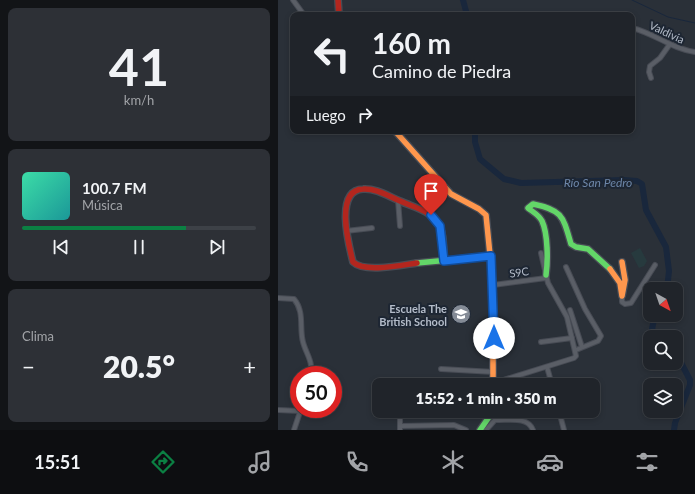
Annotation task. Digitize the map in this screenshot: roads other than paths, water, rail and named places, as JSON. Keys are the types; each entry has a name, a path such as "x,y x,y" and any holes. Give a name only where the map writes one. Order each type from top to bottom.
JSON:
{"street":[{"path":"293,0 302,12"},
{"path":"338,0 339,12"},
{"name":"Valdivia","path":"635,29 651,34 686,51 695,52"},
{"path":"651,78 648,72 650,66 660,58 670,44"},
{"path":"398,134 451,194 485,212 487,219 493,285 494,378"},
{"path":"444,261 440,226 431,215 372,190 360,188 353,191 346,203 346,231 353,262 356,265 363,268 444,261 491,256"},
{"path":"398,200 400,226"},
{"path":"546,276 548,267 544,224 540,217 528,208 533,204 549,207 560,214 565,224 571,244 576,247 588,249 608,267 620,283 622,302 625,304 631,303 655,265"},
{"path":"346,231 372,228"},
{"path":"512,378 574,358 576,356 576,350 567,317 546,276 541,253"},
{"path":"622,262 625,280 622,296"},
{"path":"566,267 585,309 601,336 598,341 576,350"},
{"name":"S9C","path":"493,285 546,276"},
{"path":"278,298 294,299 298,303 302,322 303,342 312,366"},
{"path":"570,310 582,347"},
{"path":"541,342 572,338"},
{"path":"547,367 550,378"},
{"path":"441,369 494,372"},
{"path":"278,410 290,410"},
{"path":"294,430 298,418"},
{"path":"480,430 488,418"},
{"path":"561,418 564,430"},
{"path":"486,430 495,420 526,421 531,425 533,430"},
{"path":"400,428 454,425 466,430"}],"waterway":[{"name":"Río San Pedro","path":"463,0 466,12"},
{"path":"632,0 668,17 695,23"},
{"name":"Río San Pedro","path":"475,134 475,142 480,159 504,179 521,183 624,180 637,181 642,184 646,210 666,247 669,271 668,282"},
{"name":"Río San Pedro","path":"653,330 654,322"},
{"name":"Río San Pedro","path":"674,430 675,423 690,385 690,380 683,366"}],"place":[{"name":"Escuela The British School","path":"461,314"}]}
